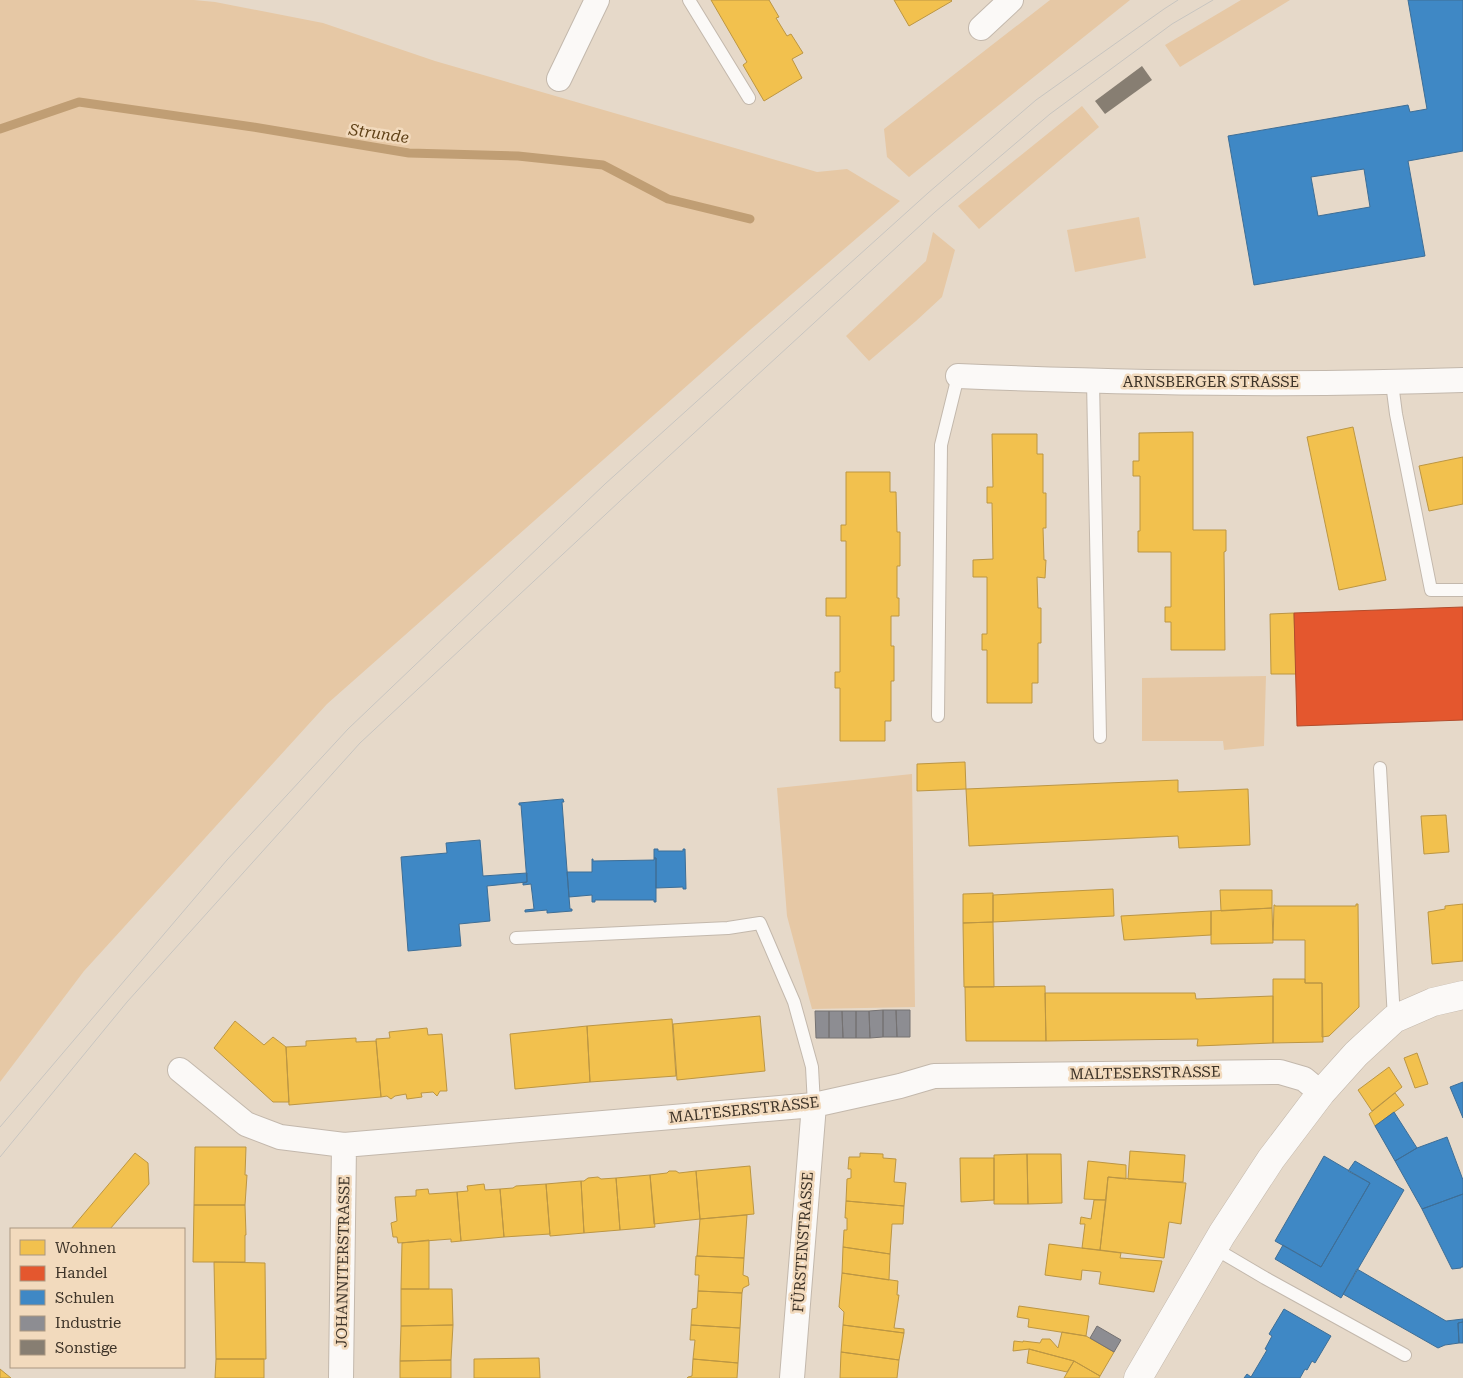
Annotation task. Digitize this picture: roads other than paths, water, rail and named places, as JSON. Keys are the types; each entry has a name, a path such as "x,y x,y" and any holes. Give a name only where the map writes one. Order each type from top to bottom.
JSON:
{"street":[{"path":"559,79 597,0"},
{"path":"980,28 1011,0"},
{"name":"ARNSBERGER STRASSE","path":"958,376 1093,382 1392,383 1463,380"},
{"path":"1138,1378 1214,1248 1271,1159 1321,1093 1356,1054 1394,1019 1433,1002 1463,995"},
{"name":"MALTESERSTRASSE","path":"180,1070 246,1124 280,1137 344,1145 814,1105 900,1086 934,1076 1280,1072 1304,1079 1321,1093"},
{"name":"FÜRSTENSTRASSE","path":"792,1378 814,1105"},
{"name":"JOHANNITERSTRASSE","path":"341,1378 344,1145"}],"lane":[{"path":"689,0 749,98"},
{"path":"938,716 941,445 958,376"},
{"path":"1093,382 1100,737"},
{"path":"1392,383 1396,414 1431,590 1463,590"},
{"path":"1380,768 1394,1019"},
{"path":"516,938 728,928 760,923 794,1002 812,1067 814,1105"},
{"path":"1214,1248 1405,1355"}],"waterway":[{"name":"Strunde","path":"0,129 79,102 253,127 409,153 518,156 603,165 668,199 750,219"}],"tram line":[{"path":"0,1127 227,860 348,729 605,484 928,193 1036,100 1178,0"},
{"path":"0,1157 127,1002 360,743 935,212 1050,114 1172,24 1213,0"}]}
